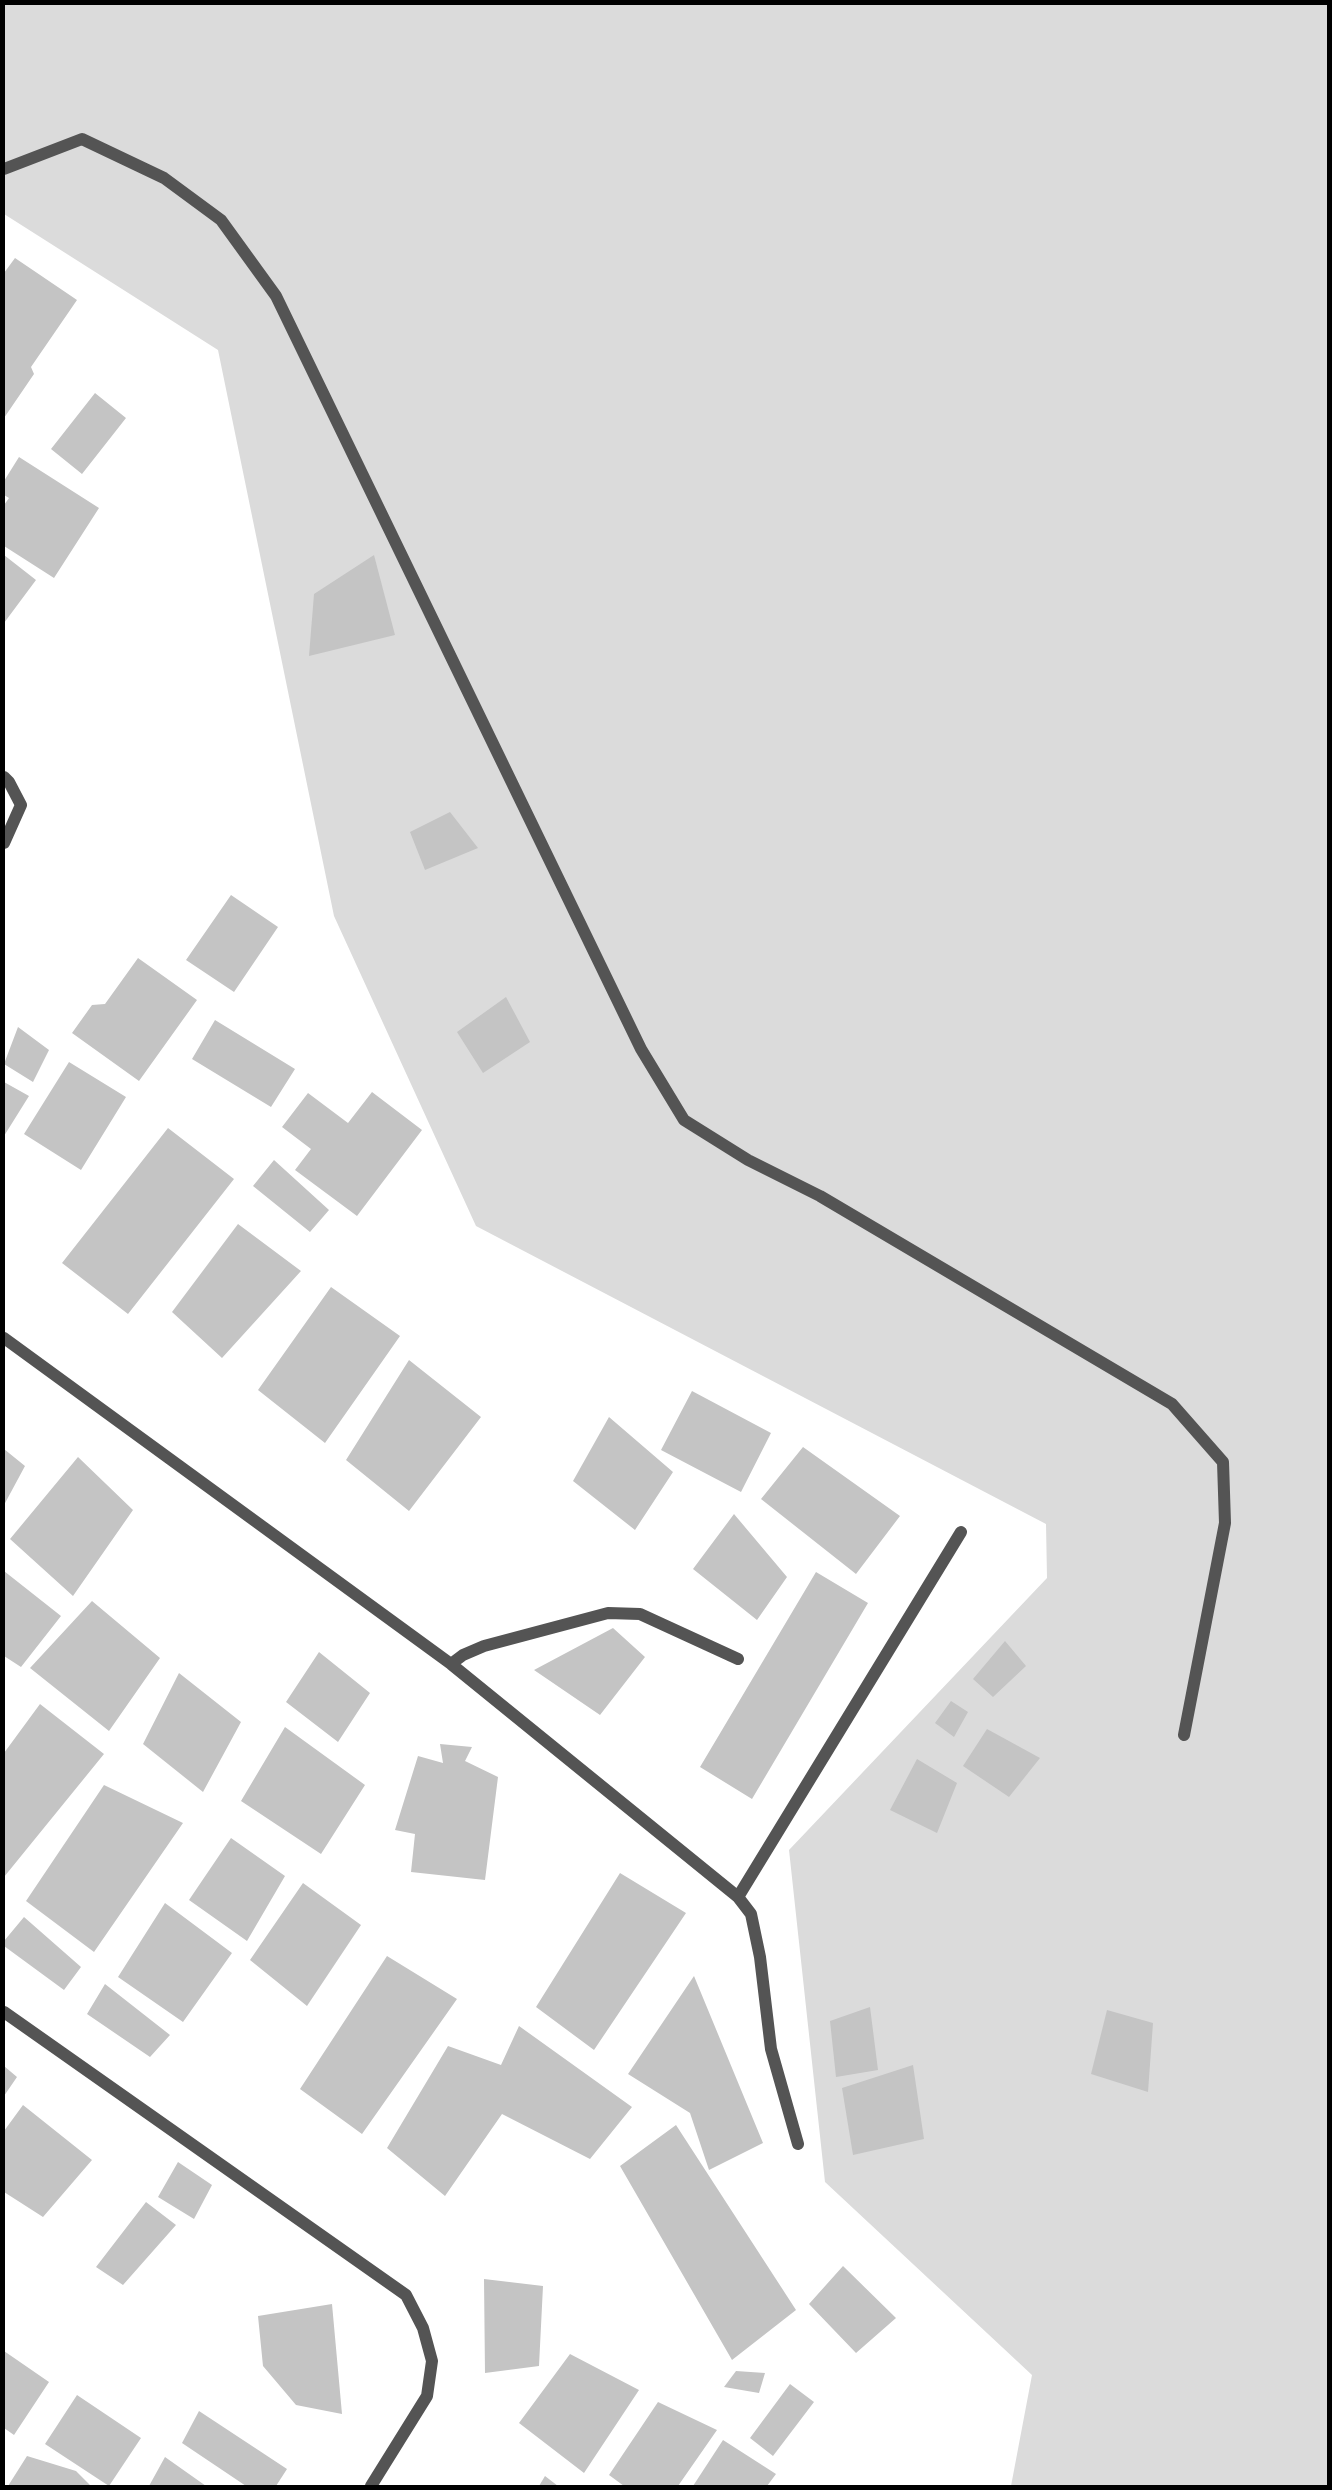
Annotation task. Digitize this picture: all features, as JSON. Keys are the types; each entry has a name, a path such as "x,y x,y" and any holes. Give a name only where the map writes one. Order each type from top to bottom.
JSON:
{"street":[{"path":"4,169 82,139 164,178 221,220 276,296 641,1049 684,1120 748,1160 820,1196 1172,1404 1223,1462 1225,1523 1184,1735"},
{"path":"4,778 9,782 21,805 4,844"},
{"path":"4,1338 451,1664 738,1897 752,1914 760,1956 771,2049 798,2144"},
{"path":"738,1897 961,1532"},
{"path":"451,1664 463,1655 484,1646 608,1613 640,1614 738,1659"},
{"path":"4,2012 406,2295 423,2328 432,2361 427,2396 371,2486"}],"shaded area":[{"path":"4,4 1328,4 1328,2486 1011,2486 1032,2375 825,2182 789,1850 1047,1578 1046,1524 476,1226 334,916 218,350 4,214"}],"building":[{"path":"15,258 77,300 31,367 34,374 4,418 4,273"},
{"path":"95,393 126,418 82,474 51,449"},
{"path":"19,457 99,508 54,578 4,546 4,505 9,498 4,495 4,481"},
{"path":"4,555 36,580 4,623"},
{"path":"374,555 395,635 309,656 314,594"},
{"path":"450,812 478,848 425,870 410,832"},
{"path":"231,895 278,927 234,992 186,960"},
{"path":"138,958 197,1000 139,1081 72,1033 92,1005 105,1004"},
{"path":"506,997 530,1042 483,1073 457,1032"},
{"path":"215,1020 295,1069 271,1107 192,1059"},
{"path":"18,1027 49,1050 33,1082 4,1064"},
{"path":"69,1062 126,1097 81,1170 24,1134"},
{"path":"4,1082 29,1096 4,1136"},
{"path":"372,1092 422,1130 357,1216 295,1170 311,1149 282,1127 308,1093 348,1123"},
{"path":"168,1128 234,1179 128,1314 62,1263"},
{"path":"274,1160 329,1210 310,1232 253,1186"},
{"path":"238,1224 301,1271 222,1358 172,1312"},
{"path":"331,1287 400,1336 325,1443 258,1390"},
{"path":"409,1360 481,1417 409,1511 346,1460"},
{"path":"692,1391 771,1433 741,1492 661,1450"},
{"path":"609,1417 673,1472 635,1530 573,1481"},
{"path":"803,1447 900,1516 856,1574 761,1499"},
{"path":"4,1449 25,1466 4,1505"},
{"path":"78,1457 133,1510 73,1596 10,1539"},
{"path":"734,1514 787,1577 757,1620 693,1569"},
{"path":"4,1571 61,1616 21,1667 4,1656"},
{"path":"816,1572 868,1603 752,1799 700,1767"},
{"path":"92,1601 160,1658 109,1731 30,1668"},
{"path":"613,1628 645,1657 600,1715 534,1670"},
{"path":"1005,1641 1026,1666 993,1697 973,1679"},
{"path":"319,1652 370,1693 338,1742 286,1702"},
{"path":"179,1673 241,1722 203,1792 143,1744"},
{"path":"951,1701 968,1712 954,1737 935,1723"},
{"path":"40,1704 104,1754 4,1877 4,1753"},
{"path":"285,1727 365,1785 321,1854 241,1801"},
{"path":"987,1729 1040,1758 1009,1797 963,1766"},
{"path":"440,1744 472,1747 465,1761 498,1777 485,1880 411,1872 415,1834 395,1830 418,1756 443,1763"},
{"path":"917,1759 957,1783 937,1833 890,1810"},
{"path":"104,1785 183,1823 94,1952 26,1901"},
{"path":"231,1838 285,1876 247,1941 189,1900"},
{"path":"620,1873 686,1913 594,2050 536,2007"},
{"path":"303,1883 361,1925 307,2006 250,1960"},
{"path":"165,1903 232,1953 183,2022 118,1977"},
{"path":"24,1917 81,1967 64,1990 4,1946 4,1941"},
{"path":"387,1956 457,1999 362,2134 300,2089"},
{"path":"694,1976 763,2143 709,2170 690,2113 628,2074"},
{"path":"105,1984 170,2035 150,2057 87,2014"},
{"path":"870,2007 878,2070 836,2077 830,2021"},
{"path":"1107,2010 1153,2023 1148,2092 1091,2074"},
{"path":"519,2026 632,2107 590,2159 502,2114 445,2196 387,2148 448,2046 501,2065"},
{"path":"913,2065 924,2139 853,2155 842,2088"},
{"path":"4,2066 17,2077 4,2096"},
{"path":"23,2105 92,2160 43,2217 4,2192 4,2131"},
{"path":"676,2125 796,2310 732,2360 620,2166"},
{"path":"178,2162 212,2185 194,2219 158,2197"},
{"path":"146,2202 176,2225 123,2285 96,2267"},
{"path":"843,2266 896,2318 856,2353 809,2304"},
{"path":"484,2279 543,2286 539,2366 485,2373"},
{"path":"332,2304 342,2414 296,2405 263,2366 258,2316"},
{"path":"4,2351 49,2382 14,2435 4,2428"},
{"path":"570,2354 639,2390 584,2473 519,2423"},
{"path":"736,2371 765,2373 759,2393 724,2387"},
{"path":"790,2384 814,2402 773,2456 750,2438"},
{"path":"77,2395 141,2438 109,2486 45,2444"},
{"path":"658,2402 717,2430 678,2486 624,2486 609,2475"},
{"path":"199,2411 287,2469 276,2486 246,2486 182,2443"},
{"path":"723,2440 776,2474 767,2486 693,2486"},
{"path":"27,2456 76,2471 91,2486 8,2486"},
{"path":"165,2457 206,2486 149,2486"},
{"path":"545,2476 558,2486 539,2486"}]}
